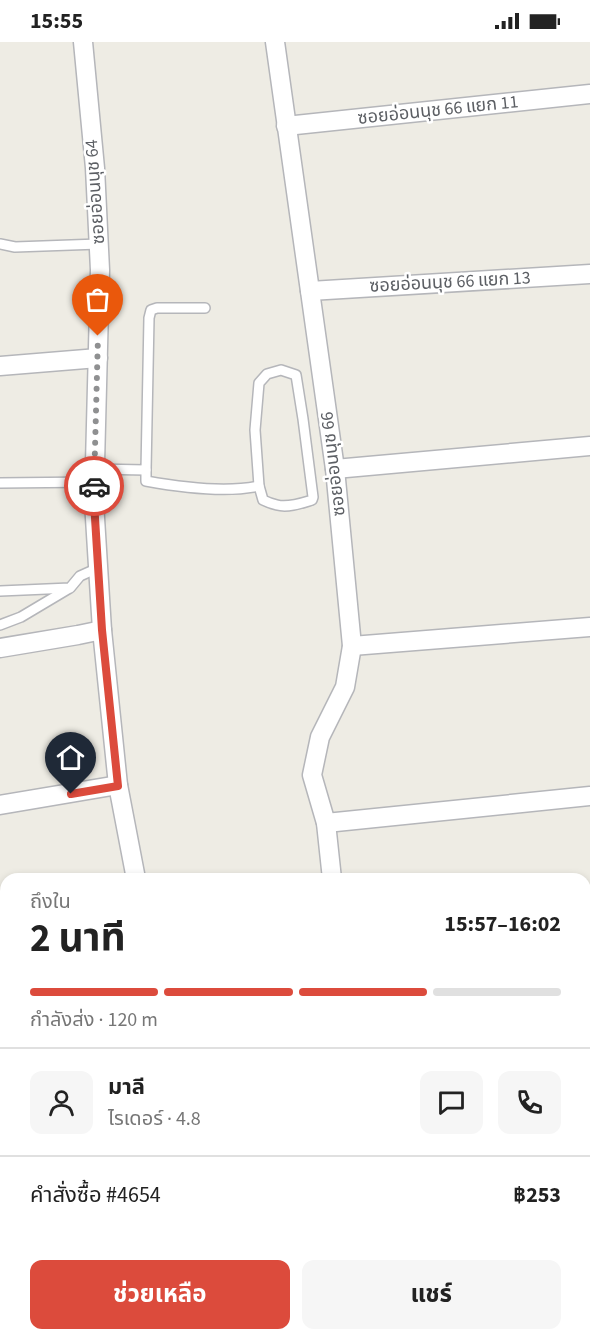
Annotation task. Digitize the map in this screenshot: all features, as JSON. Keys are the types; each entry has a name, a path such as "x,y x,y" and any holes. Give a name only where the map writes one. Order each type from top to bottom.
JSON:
{"street":[{"name":"ซอยอ่อนนุช 64","path":"83,42 95,168 100,270 94,475 98,568 118,786 135,873"},
{"name":"ซอยอ่อนนุช 66","path":"274,42 335,470 352,646 345,687 320,738 312,775 326,824 331,873"},
{"name":"ซอยอ่อนนุช 66 แยก 11","path":"286,126 590,94"},
{"name":"ซอยอ่อนนุช 66 แยก 13","path":"310,291 590,274"},
{"path":"0,366 98,358"},
{"path":"335,470 590,446"},
{"path":"352,646 590,627"},
{"path":"0,648 102,630"},
{"path":"0,805 118,786"},
{"path":"326,824 590,796"}],"lane":[{"path":"0,244 15,247 99,244"},
{"path":"205,308 157,308 151,310 148,318 146,481 168,485 217,488 259,486"},
{"path":"281,370 296,375 312,500 279,506 263,500 259,486 255,430 259,383 267,374 281,370"},
{"path":"0,483 146,470"},
{"path":"0,625 21,617 70,588 80,576 98,568"},
{"path":"0,591 70,588"}],"way so far":[{"path":"94,486 98,336"}],"route":[{"path":"71,794 118,786 102,630 94,486"}]}
